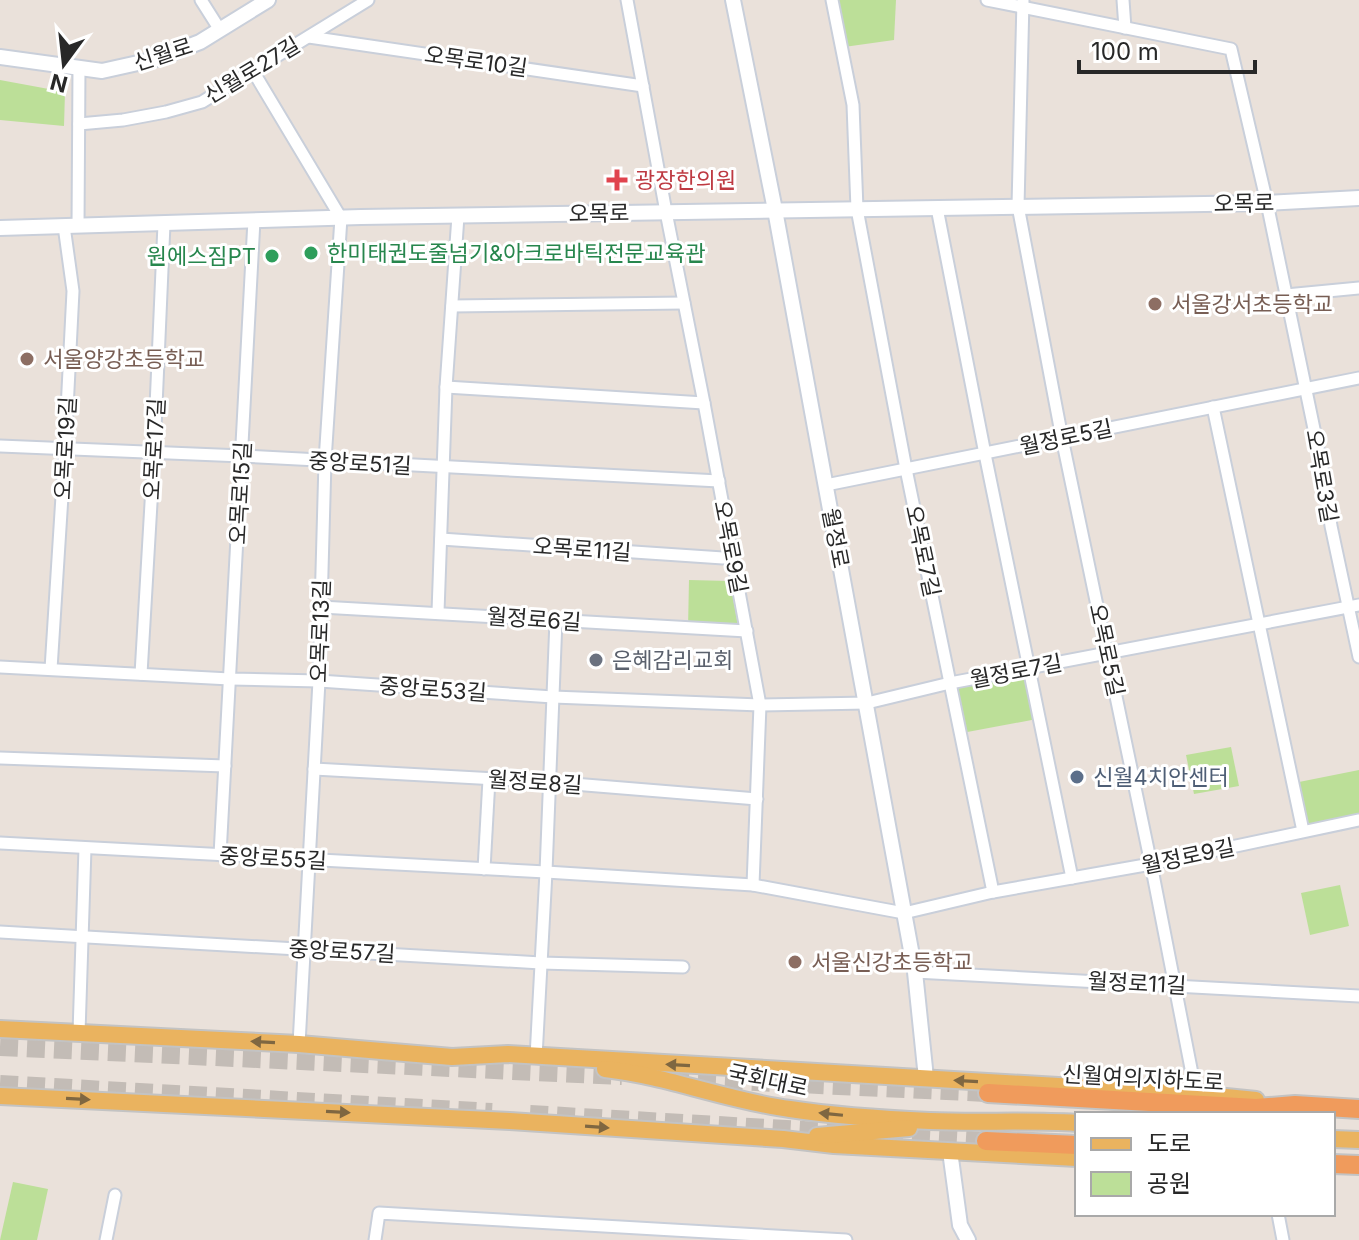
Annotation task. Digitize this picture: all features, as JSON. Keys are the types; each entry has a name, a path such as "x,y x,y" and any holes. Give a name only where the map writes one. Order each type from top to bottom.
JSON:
{"highway":[{"name":"신월여의지하도로","path":"988,1093 1256,1108 1295,1105 1359,1109"},
{"path":"986,1141 1075,1145"},
{"path":"1335,1164 1359,1165"}],"main road":[{"name":"신월로","path":"0,57 102,71 156,59 200,42 268,0"},
{"name":"월정로","path":"733,0 867,703 915,972 926,1078"},
{"name":"오목로","path":"0,228 341,218 1267,203 1359,198"},
{"path":"0,1029 299,1044 452,1057 508,1054 926,1078 1196,1094 1295,1105"},
{"name":"국회대로","path":"452,1057 506,1064 609,1070 696,1087 769,1106 833,1115 933,1121 1075,1123"},
{"path":"0,1096 510,1121 834,1145 1075,1158"},
{"path":"783,1139 908,1128 1018,1127 1075,1131"},
{"path":"1335,1139 1359,1140"},
{"path":"1335,1147 1359,1148"},
{"path":"950,1151 960,1225 968,1240"}],"street":[{"path":"201,0 220,30"},
{"name":"신월로27길","path":"79,124 123,120 202,102 368,0"},
{"path":"627,0 666,212"},
{"path":"832,0 853,105 857,209"},
{"path":"987,0 1023,4 1125,28 1123,0"},
{"name":"오목로5길","path":"1023,4 1018,206 1062,438 1196,1094"},
{"name":"오목로3길","path":"1125,28 1231,49 1306,388 1331,526 1354,606 1359,657"},
{"name":"오목로10길","path":"309,37 643,86"},
{"path":"71,226 79,124 79,68"},
{"path":"253,71 341,218"},
{"path":"937,208 1072,878"},
{"name":"오목로7길","path":"857,209 906,469 993,892"},
{"name":"오목로9길","path":"666,212 760,705 753,885"},
{"path":"438,612 446,387 458,216"},
{"name":"오목로13길","path":"299,1044 319,681 325,461 341,218"},
{"name":"오목로15길","path":"220,855 254,220"},
{"name":"오목로17길","path":"141,674 164,224"},
{"name":"오목로19길","path":"51,669 73,291 71,226"},
{"path":"1286,295 1359,288"},
{"path":"452,306 684,303"},
{"name":"월정로5길","path":"826,485 1359,378"},
{"path":"446,387 704,403"},
{"path":"1213,407 1303,831"},
{"name":"중앙로51길","path":"0,446 719,481"},
{"name":"오목로11길","path":"441,539 723,558"},
{"name":"월정로7길","path":"867,703 950,683 1354,606"},
{"name":"월정로6길","path":"321,607 747,631"},
{"path":"536,1057 556,620"},
{"name":"중앙로53길","path":"0,667 319,681 553,697 760,705 867,703"},
{"path":"0,758 225,766"},
{"name":"월정로8길","path":"314,769 549,782 757,799"},
{"path":"484,869 489,779"},
{"name":"월정로9길","path":"904,913 993,892 1151,864 1359,820"},
{"name":"중앙로55길","path":"0,843 753,885 904,913"},
{"path":"79,1033 85,848"},
{"name":"중앙로57길","path":"0,932 541,963 683,967"},
{"name":"월정로11길","path":"915,972 1359,996"},
{"path":"106,1240 115,1195"},
{"path":"375,1240 379,1213 846,1240"},
{"path":"1278,1216 1283,1240"}],"green space":[{"path":"833,0 896,0 894,40 844,47"},
{"path":"0,80 65,92 64,126 0,120"},
{"path":"689,580 730,581 739,631 688,628"},
{"path":"1027,670 1037,719 962,733 952,685"},
{"path":"1231,747 1239,786 1194,794 1186,755"},
{"path":"1359,770 1359,820 1303,831 1294,783"},
{"path":"1340,885 1349,926 1310,935 1301,893"},
{"path":"13,1182 48,1189 37,1240 0,1240"}],"tunnel":[{"path":"0,1047 622,1076"},
{"path":"671,1078 988,1093"},
{"path":"0,1084 492,1112"},
{"path":"530,1114 836,1132"},
{"path":"885,1135 986,1141"}],"place":[{"name":"광장한의원","path":"617,180"},
{"name":"한미태권도줄넘기&아크로바틱전문교육관","path":"311,253"},
{"name":"원에스짐PT","path":"272,256"},
{"name":"서울강서초등학교","path":"1155,304"},
{"name":"서울양강초등학교","path":"27,359"},
{"name":"은혜감리교회","path":"596,660"},
{"name":"신월4치안센터","path":"1077,777"},
{"name":"서울신강초등학교","path":"795,962"}]}
